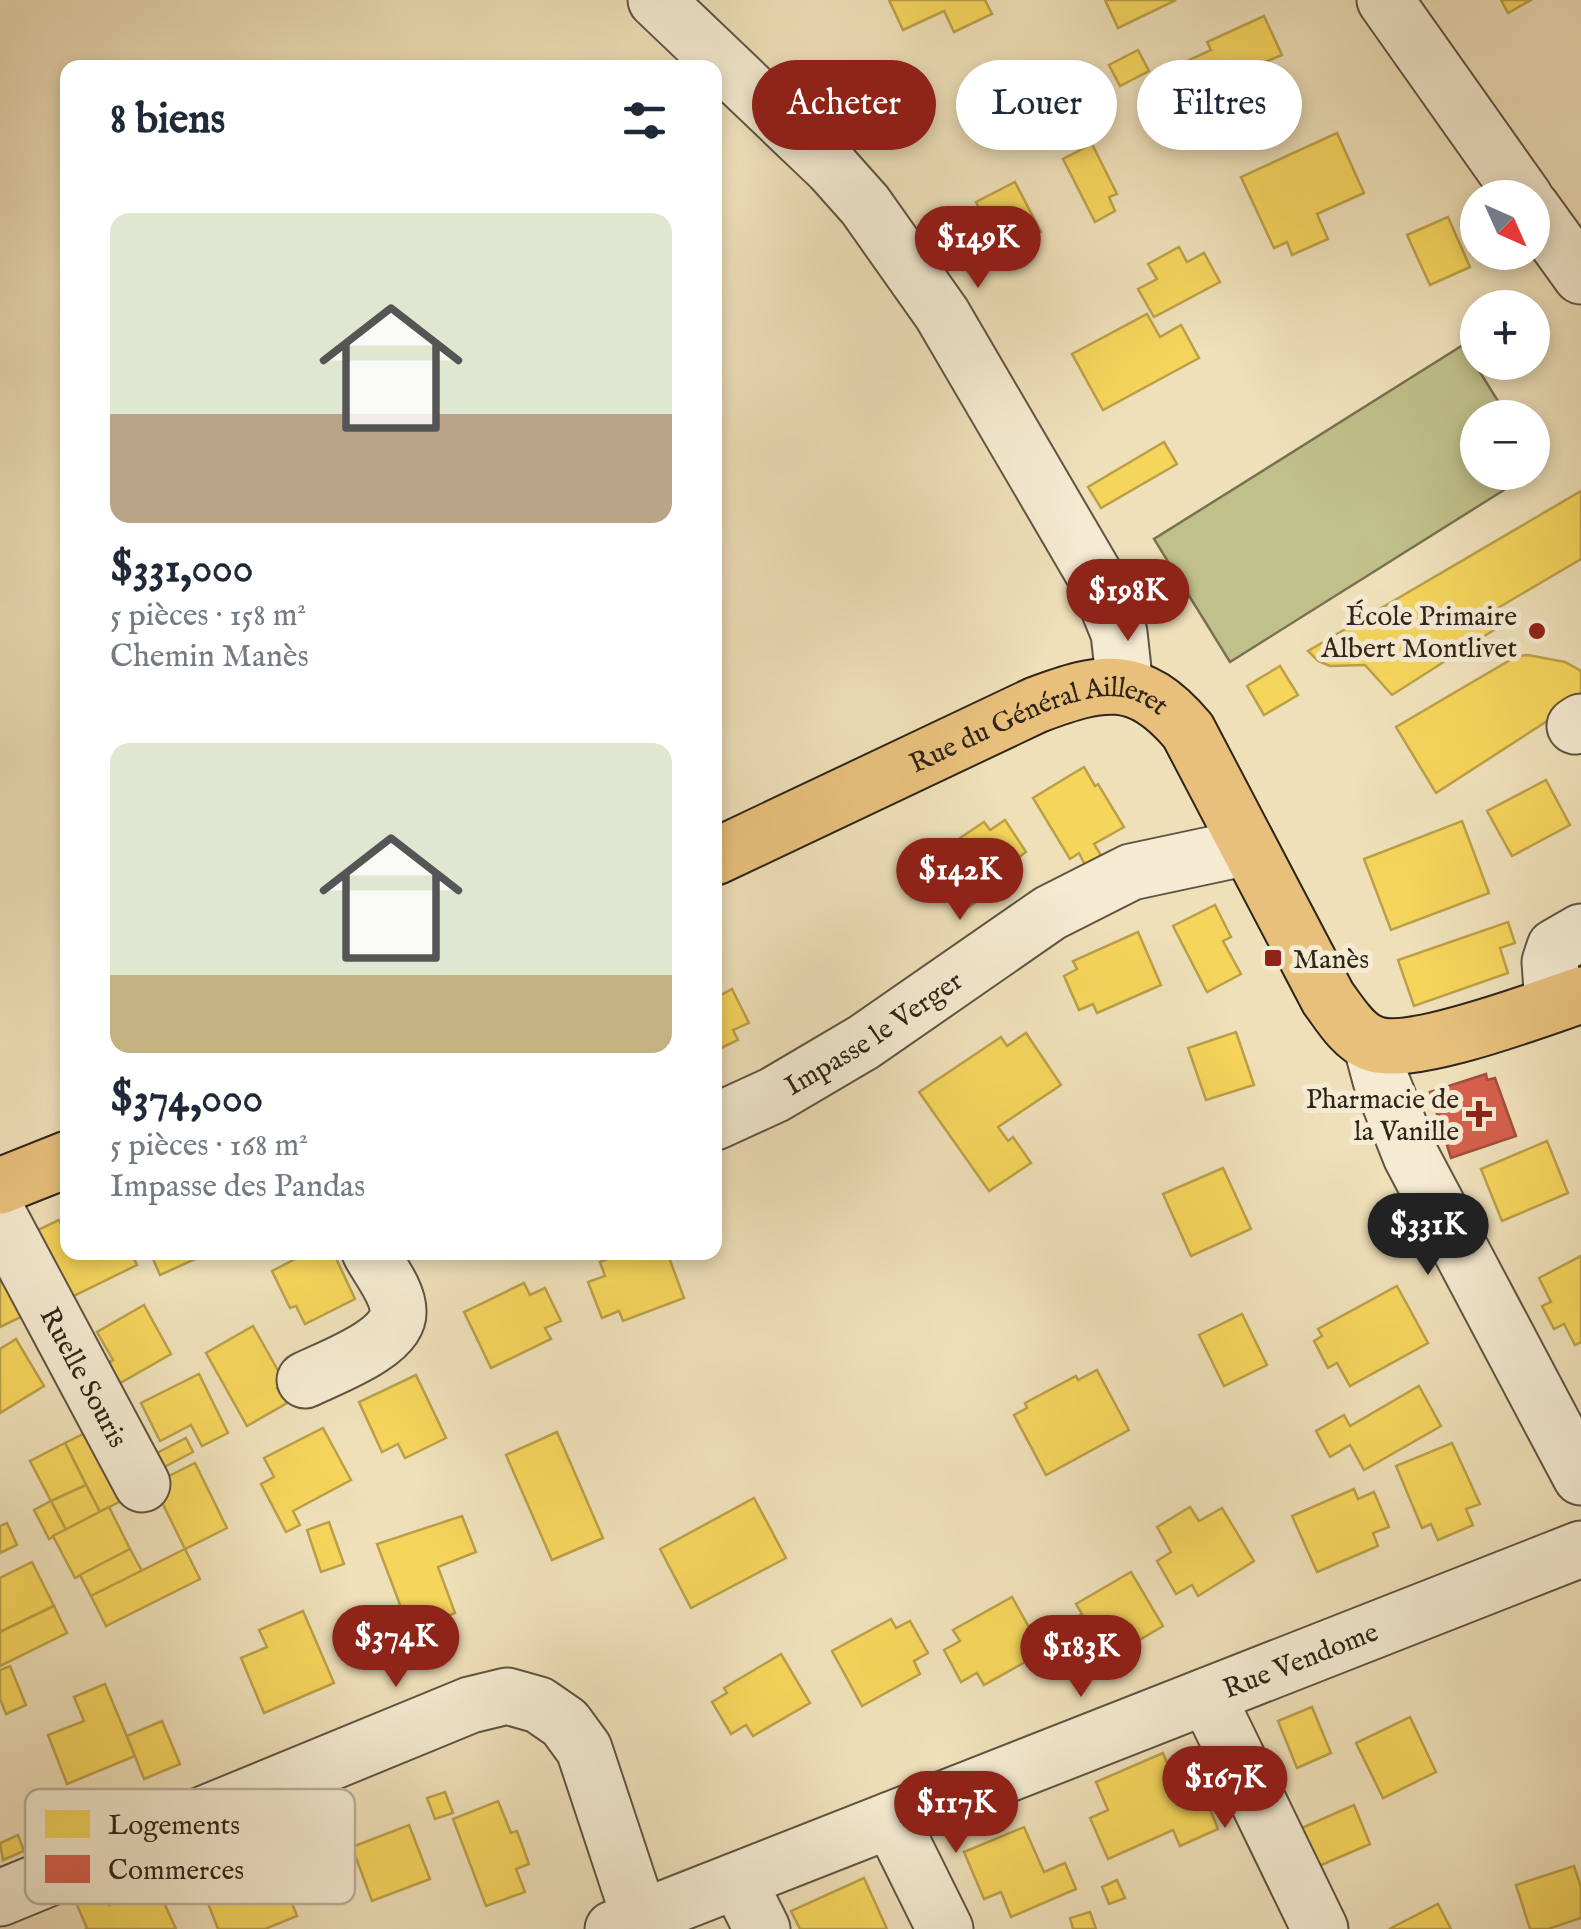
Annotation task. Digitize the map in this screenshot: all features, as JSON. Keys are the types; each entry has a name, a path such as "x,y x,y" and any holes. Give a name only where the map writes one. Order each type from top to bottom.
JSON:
{"main road":[{"name":"Rue du Général Ailleret","path":"722,854 1036,706 1084,687 1125,687 1164,703 1188,732 1328,998 1347,1024 1371,1043"},
{"path":"1371,1043 1396,1046 1438,1040 1567,1000"},
{"path":"0,1186 60,1163"}],"street":[{"path":"656,0 719,60"},
{"path":"1385,0 1512,180"},
{"path":"722,63 832,168 864,205 942,314 1097,580 1119,634 1125,687"},
{"path":"1550,233 1581,276"},
{"name":"Impasse le Verger","path":"722,1119 864,1042 1050,913 1131,872 1248,848"},
{"path":"1567,1000 1550,962 1555,947 1581,932"},
{"path":"1371,1043 1411,1156 1567,1413 1581,1476"},
{"name":"Ruelle Souris","path":"0,1218 142,1484"},
{"path":"305,1380 373,1346 396,1324 395,1300 374,1260"},
{"name":"Rue Vendome","path":"627,1923 1581,1550"},
{"path":"265,1789 470,1705 507,1696 540,1705 565,1723 584,1749 627,1923"},
{"path":"1207,1696 1320,1929"},
{"path":"891,1820 945,1929"},
{"path":"738,1881 762,1929"},
{"path":"0,1898 25,1888"}],"green space":[{"path":"1460,347 1460,380 1485,380 1497,400 1460,400 1460,490 1504,490 1230,662 1154,539"}],"building: Logements":[{"path":"889,0 985,0 992,14 954,32 944,11 903,30"},
{"path":"1105,0 1176,0 1118,28"},
{"path":"1501,0 1531,0 1508,13"},
{"path":"1264,16 1282,55 1270,60 1189,60 1211,50 1207,42"},
{"path":"1138,50 1143,60 1137,60 1137,77 1120,86 1117,61"},
{"path":"1337,133 1364,193 1317,214 1328,239 1292,255 1287,242 1274,248 1241,177"},
{"path":"1080,150 1095,150 1117,194 1109,197 1115,211 1095,222 1063,159"},
{"path":"1015,182 1041,232 1002,253 976,202"},
{"path":"1448,217 1460,244 1460,270 1463,270 1430,285 1407,235"},
{"path":"1179,247 1187,262 1204,253 1220,282 1154,317 1138,289 1157,279 1148,264"},
{"path":"1147,314 1160,337 1181,325 1199,358 1103,410 1072,354"},
{"path":"1164,442 1177,464 1101,508 1088,487"},
{"path":"1581,491 1581,559 1486,615 1497,628 1392,695 1365,665 1330,666 1308,651"},
{"path":"1517,656 1565,662 1581,671 1581,699 1436,793 1396,727"},
{"path":"1280,666 1298,695 1264,715 1247,686"},
{"path":"1084,767 1124,827 1094,844 1101,855 1085,865 1079,853 1070,859 1033,798"},
{"path":"1546,780 1570,825 1512,856 1487,811"},
{"path":"1005,820 1026,852 1012,862 1019,873 964,910 930,858 984,822 990,830"},
{"path":"1462,821 1489,893 1391,930 1364,859"},
{"path":"1215,905 1231,937 1223,941 1241,974 1207,992 1173,926"},
{"path":"1508,922 1515,943 1500,948 1508,973 1414,1006 1398,960"},
{"path":"1138,932 1161,985 1097,1013 1093,1004 1079,1010 1064,976 1077,969 1073,961"},
{"path":"732,989 749,1023 733,1030 738,1040 722,1048 722,994"},
{"path":"1236,1032 1254,1085 1206,1100 1188,1048"},
{"path":"1026,1033 1061,1085 998,1127 1008,1141 1013,1137 1031,1163 989,1191 919,1092 1001,1037 1007,1046"},
{"path":"1547,1141 1568,1193 1502,1221 1481,1169"},
{"path":"1223,1168 1251,1229 1191,1256 1163,1194"},
{"path":"59,1220 60,1260 135,1260 137,1265 53,1306 21,1238"},
{"path":"1581,1256 1581,1342 1575,1345 1564,1324 1554,1329 1542,1306 1551,1302 1539,1278"},
{"path":"153,1260 193,1260 160,1275"},
{"path":"293,1260 337,1260 355,1299 305,1324 296,1306 290,1308 272,1271"},
{"path":"670,1260 684,1298 623,1321 619,1311 602,1318 588,1282 605,1276 600,1262"},
{"path":"0,1270 23,1316 0,1327"},
{"path":"524,1283 530,1295 545,1288 561,1321 545,1328 551,1339 491,1368 464,1312"},
{"path":"1397,1286 1428,1343 1350,1386 1337,1363 1328,1368 1314,1341 1322,1336 1318,1329"},
{"path":"144,1305 171,1354 108,1390 97,1370 113,1360 97,1332"},
{"path":"1242,1314 1267,1365 1224,1386 1199,1335"},
{"path":"253,1326 285,1383 277,1388 287,1403 247,1426 206,1353"},
{"path":"16,1339 44,1386 0,1413 0,1349"},
{"path":"1097,1370 1129,1430 1046,1475 1014,1415 1027,1408 1025,1403 1076,1376 1078,1380"},
{"path":"199,1374 228,1433 202,1446 191,1425 160,1441 141,1403"},
{"path":"416,1375 446,1438 405,1458 398,1444 382,1452 359,1402"},
{"path":"1419,1386 1441,1426 1364,1470 1350,1445 1330,1457 1316,1431 1344,1415 1350,1426"},
{"path":"95,1428 130,1496 100,1512 65,1443"},
{"path":"323,1428 351,1480 293,1511 300,1525 286,1532 261,1484 274,1477 264,1458"},
{"path":"557,1432 603,1538 552,1560 506,1455"},
{"path":"186,1438 193,1452 164,1467 157,1453"},
{"path":"65,1443 86,1485 51,1501 30,1461"},
{"path":"1452,1443 1480,1504 1466,1509 1473,1525 1438,1540 1431,1524 1422,1528 1396,1466"},
{"path":"195,1463 227,1528 185,1549 153,1484"},
{"path":"86,1485 100,1512 66,1530 51,1501"},
{"path":"1354,1489 1358,1499 1374,1492 1389,1527 1373,1533 1378,1546 1317,1572 1292,1516"},
{"path":"754,1498 786,1558 691,1608 660,1549"},
{"path":"51,1501 66,1530 49,1539 34,1510"},
{"path":"109,1507 130,1549 75,1578 53,1536"},
{"path":"1190,1507 1199,1521 1222,1508 1254,1561 1198,1596 1192,1585 1176,1594 1157,1561 1171,1552 1157,1527"},
{"path":"462,1516 476,1552 438,1567 455,1613 410,1631 377,1544"},
{"path":"329,1522 344,1564 321,1572 307,1530"},
{"path":"7,1523 17,1545 0,1553 0,1526"},
{"path":"130,1549 142,1571 91,1596 80,1575"},
{"path":"185,1549 200,1579 106,1626 91,1596"},
{"path":"32,1562 54,1606 0,1632 0,1578"},
{"path":"1131,1572 1163,1626 1107,1659 1100,1647 1085,1655 1066,1623 1082,1614 1076,1604"},
{"path":"1012,1597 1043,1652 984,1685 977,1673 961,1682 944,1650 960,1641 953,1630"},
{"path":"54,1606 67,1633 0,1666 0,1632"},
{"path":"303,1611 334,1683 264,1713 241,1658 267,1647 259,1630"},
{"path":"891,1619 896,1628 910,1621 928,1653 914,1661 920,1674 862,1706 832,1651"},
{"path":"781,1654 810,1703 753,1736 746,1725 731,1734 712,1702 727,1693 724,1688"},
{"path":"10,1666 26,1705 6,1714 0,1699 0,1670"},
{"path":"105,1684 135,1756 67,1784 48,1735 84,1721 74,1697"},
{"path":"1312,1707 1331,1753 1297,1768 1278,1721"},
{"path":"1410,1717 1436,1772 1383,1798 1356,1743"},
{"path":"162,1721 180,1764 144,1779 127,1736"},
{"path":"1163,1753 1186,1808 1206,1799 1218,1829 1180,1846 1173,1830 1108,1859 1090,1818 1108,1810 1096,1782"},
{"path":"445,1792 453,1813 435,1819 427,1798"},
{"path":"498,1801 511,1833 517,1831 529,1864 516,1869 525,1892 486,1906 453,1819"},
{"path":"1354,1805 1370,1844 1319,1866 1302,1828"},
{"path":"409,1825 430,1879 372,1901 355,1846"},
{"path":"1024,1827 1044,1872 1065,1863 1076,1889 1011,1917 1001,1892 984,1899 964,1852"},
{"path":"18,1835 24,1851 3,1860 0,1843"},
{"path":"1574,1866 1581,1887 1581,1918 1548,1929 1530,1929 1516,1885"},
{"path":"864,1878 887,1929 800,1929 791,1911"},
{"path":"1117,1880 1125,1898 1109,1904 1102,1887"},
{"path":"76,1904 165,1904 176,1929 85,1929"},
{"path":"208,1904 292,1904 297,1916 265,1929 218,1929"},
{"path":"1438,1904 1451,1929 1389,1929"},
{"path":"1090,1912 1096,1929 1073,1929 1070,1918"}],"building: Commerces":[{"path":"1486,1074 1487,1080 1495,1078 1516,1136 1451,1158 1430,1092"}],"place":[{"name":"École Primaire Albert Montlivet","path":"1537,631"},
{"name":"Manès","path":"1273,958"},
{"name":"Pharmacie de la Vanille","path":"1479,1114"}]}
